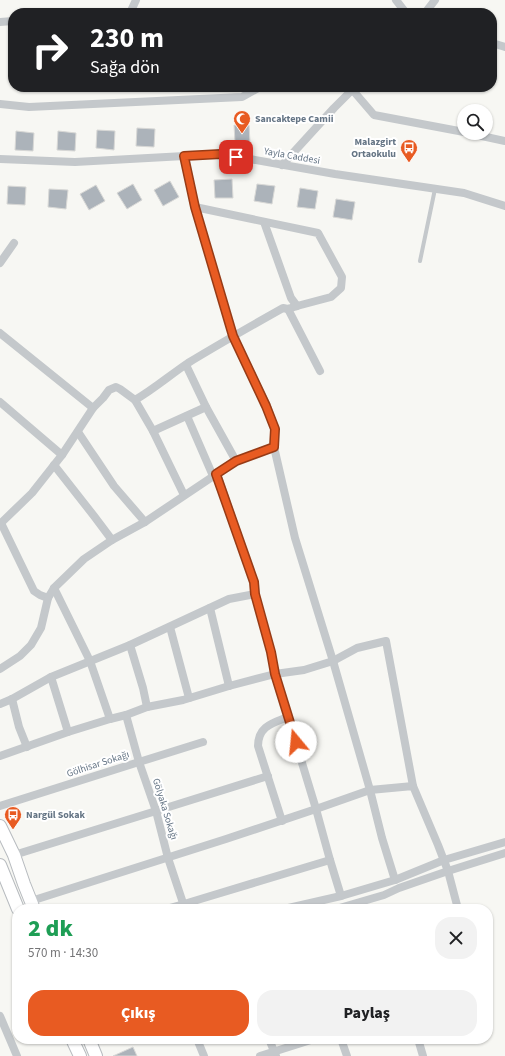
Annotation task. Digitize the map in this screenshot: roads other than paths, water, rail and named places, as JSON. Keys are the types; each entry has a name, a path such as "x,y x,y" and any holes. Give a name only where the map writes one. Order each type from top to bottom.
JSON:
{"main road":[{"path":"0,826 14,854 33,904"},
{"path":"0,865 16,904"},
{"path":"74,1044 80,1056"},
{"path":"90,1044 96,1056"}],"street":[{"path":"396,0 402,8"},
{"path":"429,8 435,0"},
{"path":"0,104 29,107 242,97 251,92"},
{"path":"282,165 348,92"},
{"path":"355,92 374,115 457,131"},
{"path":"493,138 505,141"},
{"name":"Yayla Caddesi","path":"0,159 75,162 221,154 464,193 505,206"},
{"path":"184,156 195,207 233,336 266,406 275,429 274,447 295,538 333,662 395,880"},
{"path":"135,400 149,392 186,365 283,308 331,297 341,288 342,278 318,233 195,207"},
{"path":"264,222 291,298 297,306"},
{"path":"0,263 14,243"},
{"path":"288,308 320,371"},
{"path":"0,333 93,408"},
{"path":"186,365 206,407 236,461"},
{"path":"48,598 34,591 1,523 32,493 62,455 93,408 109,390 116,387 135,400 184,495"},
{"path":"1,405 62,455"},
{"path":"152,431 206,407"},
{"path":"187,416 215,475 254,582 255,594 271,652 275,674 341,896"},
{"path":"78,432 114,486 145,522"},
{"path":"0,669 20,656 35,640 41,628 48,598 54,588 84,559 112,540 145,522 236,461 274,447"},
{"path":"54,465 112,540"},
{"path":"54,588 90,661 110,719"},
{"path":"0,704 51,677 130,645 229,599 255,594"},
{"path":"210,608 229,686"},
{"path":"170,626 189,698"},
{"path":"0,756 68,732 126,715 147,707 189,698 275,674 304,670 333,662 357,648 386,641 413,786 444,860 457,904"},
{"path":"130,645 147,707"},
{"path":"51,677 68,732"},
{"path":"12,699 19,726 27,747"},
{"name":"Gölyaka Sokağı","path":"126,715 139,762 156,812 168,858 184,904"},
{"path":"282,821 258,746 259,736 264,728 288,717"},
{"name":"Gölhisar Sokağı","path":"0,806 204,742"},
{"path":"14,854 156,812 268,776"},
{"path":"36,904 370,790 413,786"},
{"path":"306,904 341,896 395,880 444,860 505,842"},
{"path":"353,904 384,895 399,888 505,853"},
{"path":"194,904 330,860"},
{"path":"0,1016 17,1056"},
{"path":"199,1044 204,1056"},
{"path":"271,1044 275,1054"},
{"path":"260,1056 275,1054 301,1044"},
{"path":"343,1044 347,1056"},
{"path":"419,1044 423,1056"}],"lane":[{"path":"420,261 435,188"}],"place":[{"name":"Sancaktepe Camii","path":"242,134"},
{"name":"Malazgirt Ortaokulu","path":"409,163"},
{"name":"Nargül Sokak","path":"13,830"}]}
